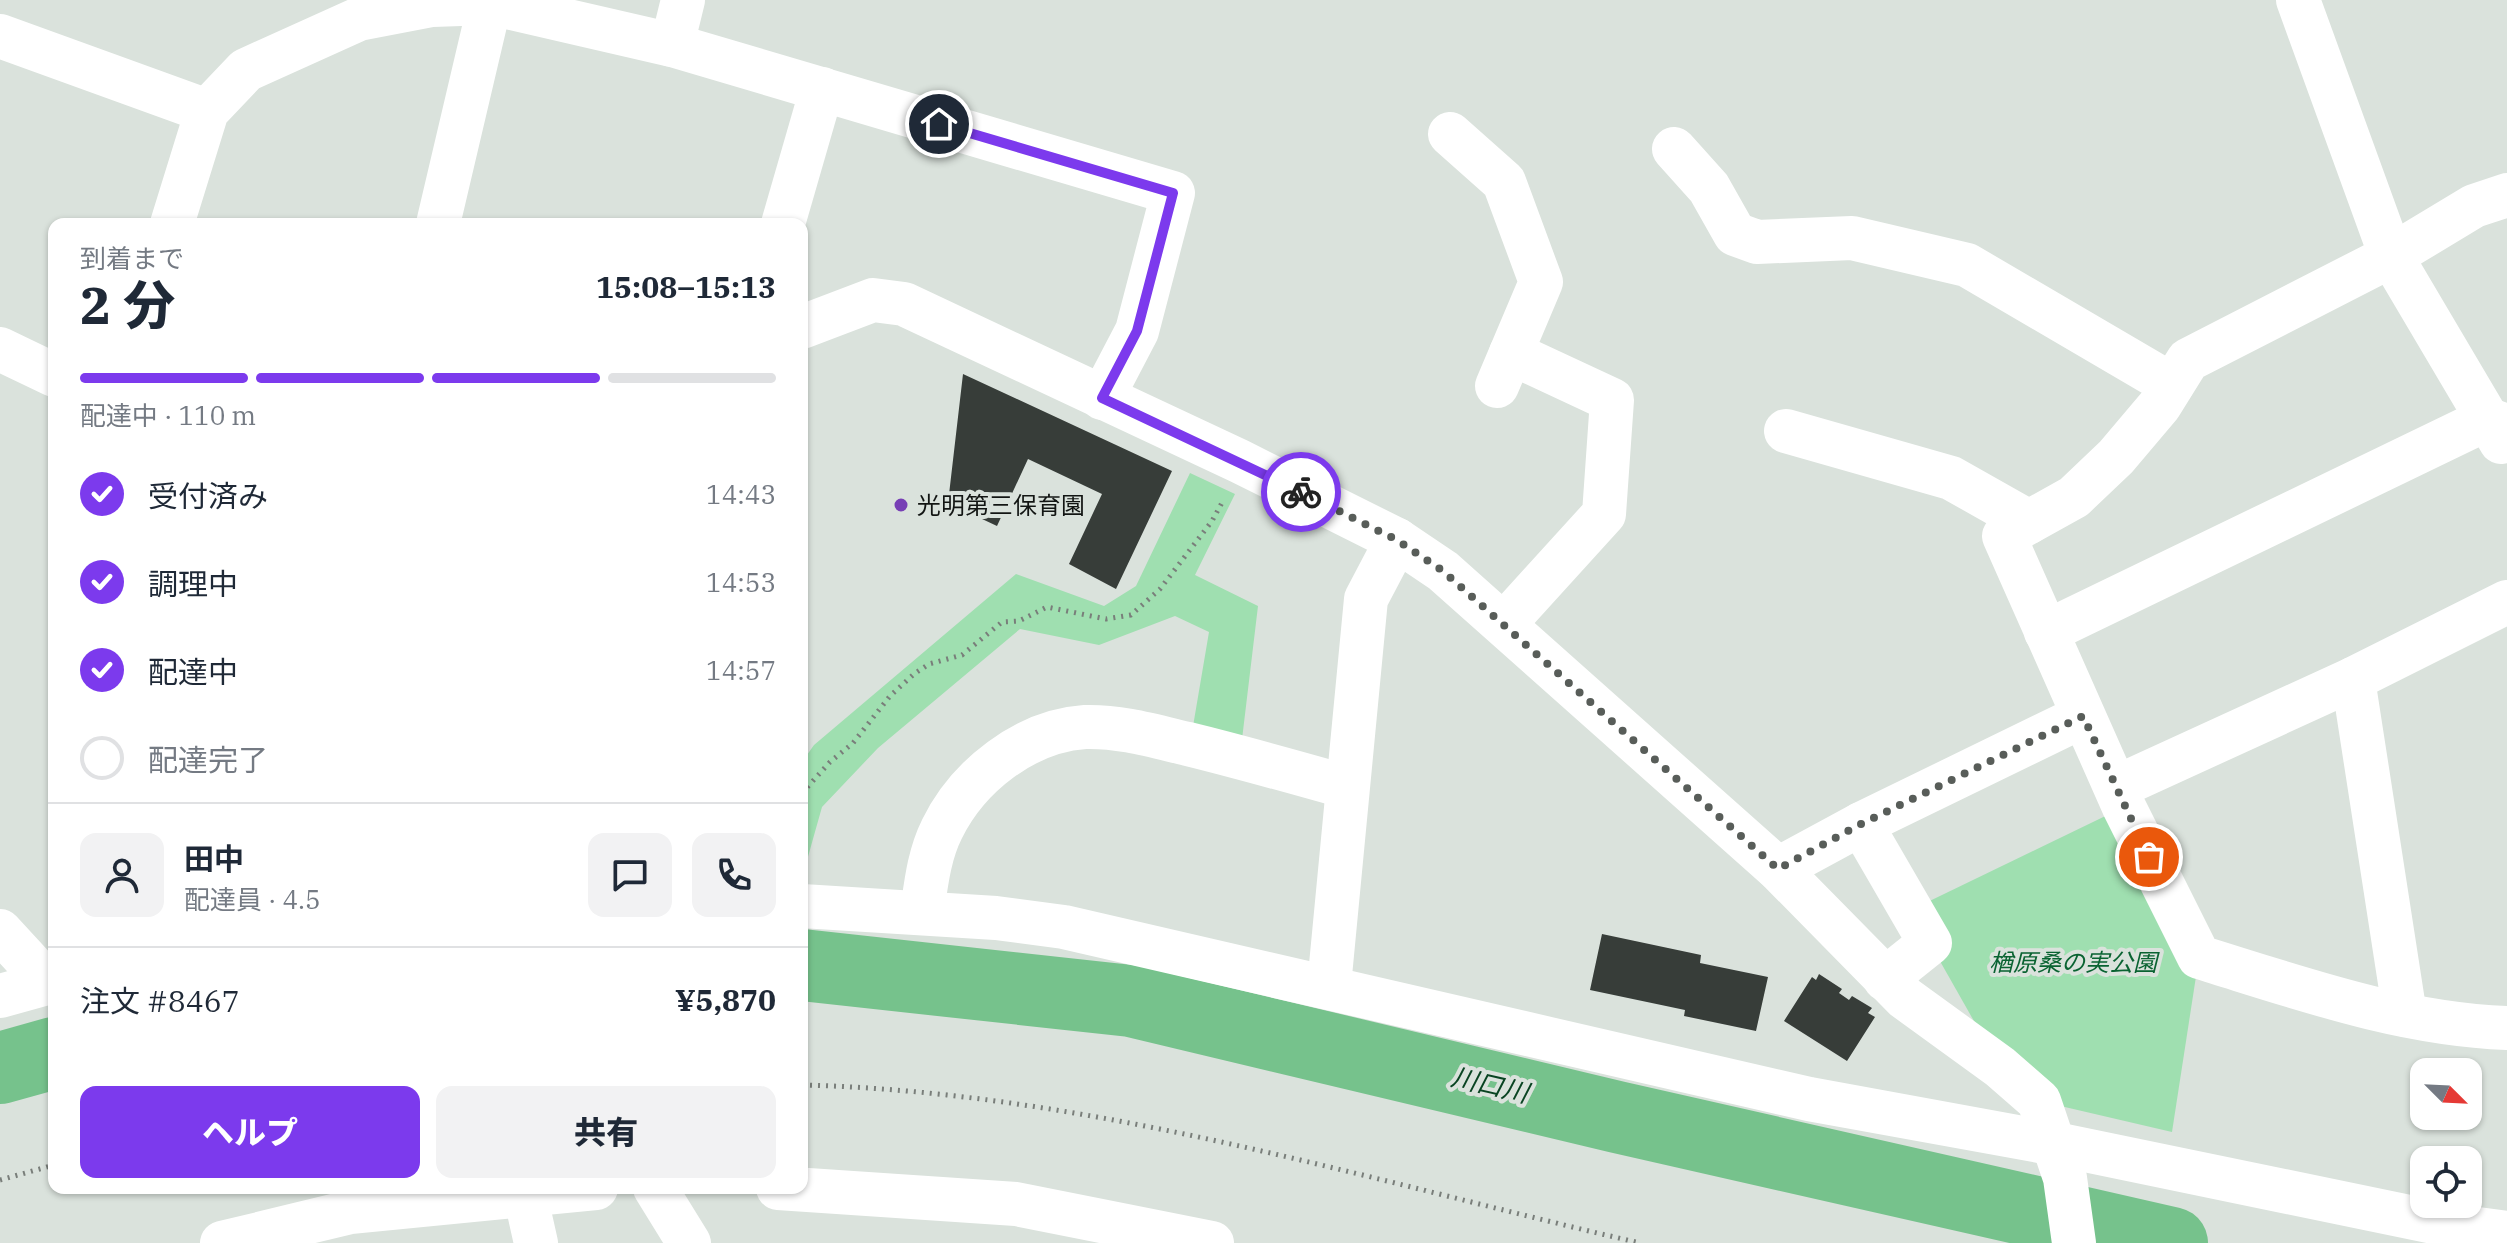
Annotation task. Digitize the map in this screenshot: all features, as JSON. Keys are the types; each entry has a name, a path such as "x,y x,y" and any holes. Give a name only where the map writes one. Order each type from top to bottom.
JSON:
{"street":[{"path":"672,45 683,0"},
{"path":"2046,632 2500,432 2391,256 2298,0"},
{"path":"439,218 490,3"},
{"path":"176,212 207,111 246,70 359,19 432,5 490,3 672,45 1173,193 1137,331 1102,398"},
{"path":"0,36 207,111"},
{"path":"785,218 822,89"},
{"path":"1450,134 1504,182 1541,282 1504,369 1612,400 1604,514 1504,624"},
{"path":"1674,149 1709,188 1735,234 1757,242 1852,238 1967,265 2172,385"},
{"path":"2507,195 2474,206 2391,256 2188,360 2116,457 2074,497 2004,536 2083,716 2199,957 2359,1006 2462,1026 2507,1028"},
{"path":"808,325 873,300 904,304 1239,461 1397,540 1443,571 1778,869 1905,998 2000,1067 2039,1101 2061,1161 2074,1243"},
{"path":"0,349 48,372"},
{"path":"1786,431 1951,478 2029,522"},
{"path":"1329,986 1366,599 1397,540"},
{"path":"2117,787 2353,679 2507,602"},
{"path":"2353,679 2405,1015"},
{"path":"1778,869 1861,824 2083,716"},
{"path":"922,912 928,868 942,828 971,787 1008,753 1047,734 1085,727 1134,731 1347,787"},
{"path":"1861,824 1930,943 1885,979"},
{"path":"808,906 922,912 1064,927 1329,986 2061,1161 2507,1233"},
{"path":"0,931 48,979"},
{"path":"0,996 48,983"},
{"path":"808,1192 1015,1223 1212,1243"},
{"path":"222,1243 324,1230 525,1194 536,1243"},
{"path":"659,1194 689,1243"}],"path":[{"path":"808,787 853,743 890,696 914,674 929,664 962,655 1002,622 1019,621 1047,607 1106,619 1131,615 1160,589 1212,521 1239,461"},
{"path":"808,1085 941,1094 1113,1120 1640,1243"},
{"path":"0,1180 48,1167"}],"green space":[{"path":"1190,473 1235,494 1195,575 1258,606 1240,756 1190,744 1209,632 1175,616 1099,645 1020,629 878,748 822,807 808,857 808,754 814,745 1016,574 1104,606 1136,586"},
{"name":"楢原桑の実公園","path":"2124,807 2199,957 2172,1132 2039,1101 2000,1067 1911,910"}],"building":[{"name":"光明第三保育園","path":"963,374 1172,471 1116,589 1069,564 1102,494 1028,459 997,526 948,503"},
{"path":"1602,934 1701,955 1700,963 1768,977 1756,1031 1684,1016 1685,1010 1590,990"},
{"path":"1819,974 1842,989 1839,993 1849,1000 1852,996 1872,1008 1868,1013 1875,1017 1847,1061 1784,1021 1812,977 1816,980"}],"waterway":[{"name":"川口川","path":"808,966 1131,1001 1617,1117 2172,1243"},
{"name":"川口川","path":"0,1068 48,1055"}],"way so far":[{"path":"1301,492 1397,540 1443,571 1778,869 1861,824 2083,716 2149,857"}],"place":[{"name":"光明第三保育園","path":"901,505"}],"route":[{"path":"939,124 1173,193 1137,331 1102,398 1301,492"}]}
